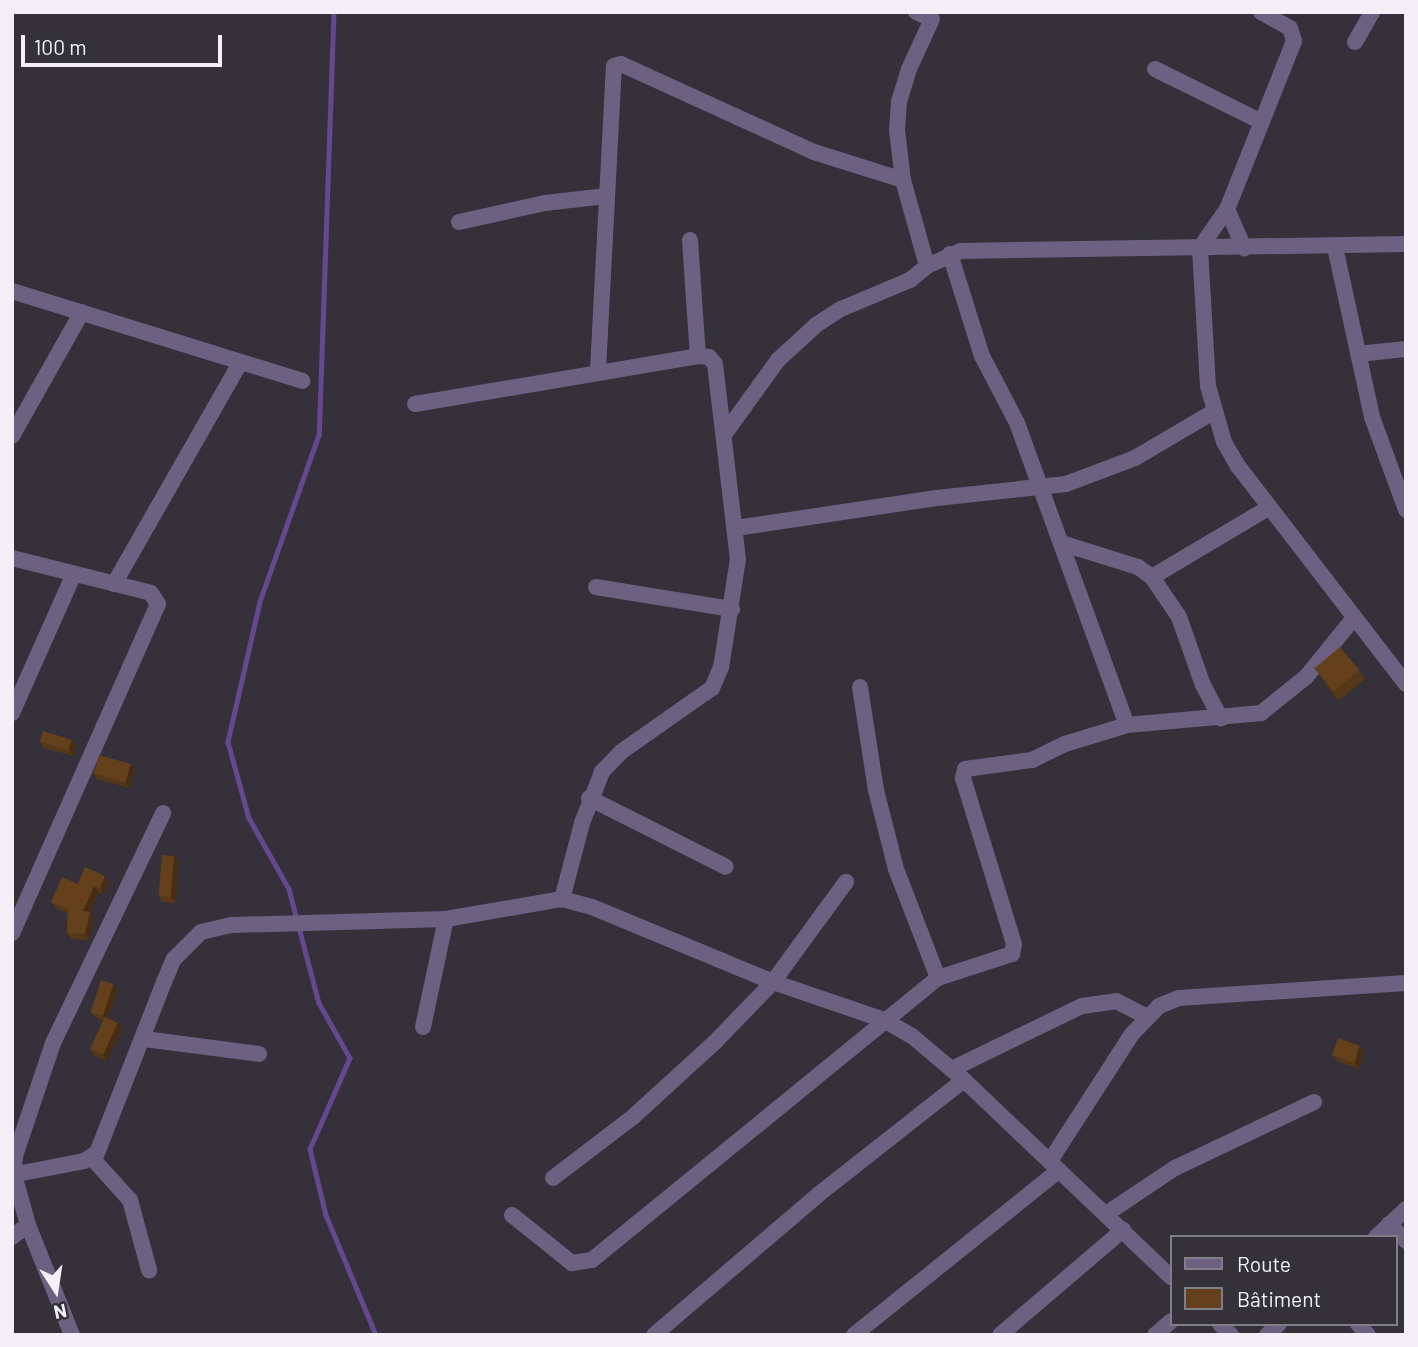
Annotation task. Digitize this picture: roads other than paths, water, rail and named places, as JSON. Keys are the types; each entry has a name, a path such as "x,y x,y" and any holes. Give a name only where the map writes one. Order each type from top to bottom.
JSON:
{"street":[{"path":"916,12 933,16 899,101 897,130 903,180 927,266"},
{"path":"1261,12 1290,28 1294,41 1227,209 1200,248 1204,346 1213,412 1224,442 1270,507 1353,619 1406,684"},
{"path":"1355,42 1372,12"},
{"path":"598,370 614,68 618,64 814,152 903,180"},
{"path":"1155,69 1262,122"},
{"path":"459,222 545,203 606,196"},
{"path":"1227,209 1244,248"},
{"path":"690,240 698,356"},
{"path":"726,432 754,388 798,339 841,309 910,281 927,266 950,254 993,247 1244,248 1406,244"},
{"path":"1335,247 1372,417 1406,510"},
{"path":"950,254 982,356 1017,423 1038,490 1061,543 1127,725"},
{"path":"12,291 302,381"},
{"path":"12,436 82,312"},
{"path":"1359,354 1406,349"},
{"path":"415,404 598,370 698,356 709,357 715,364 726,432 736,528 732,609 721,667 712,688 621,752 602,772 589,799 562,899"},
{"path":"114,584 240,363"},
{"path":"736,528 937,498 1038,490 1135,458 1213,412"},
{"path":"1152,577 1270,507"},
{"path":"1061,543 1138,567 1152,577 1179,617 1221,719"},
{"path":"12,558 73,576 151,593 159,604 12,933"},
{"path":"12,713 73,576"},
{"path":"596,587 732,609"},
{"path":"512,1215 572,1263 592,1261 810,1087 884,1020 938,978 1012,954 1014,948 963,778 965,769 1032,760 1065,744 1127,725 1221,719 1261,713 1275,706 1306,677 1353,619"},
{"path":"860,687 876,790 896,869 938,978"},
{"path":"589,799 726,867"},
{"path":"72,1335 29,1225 13,1175 25,1115 53,1043 163,813"},
{"path":"553,1178 663,1089 773,982 846,882"},
{"path":"13,1175 92,1158 102,1147 174,959 201,932 232,925 446,919 562,899 592,907 773,982 884,1020 958,1074 1170,1276"},
{"path":"423,1027 446,919"},
{"path":"854,1335 1054,1166 1146,1016 1179,998 1406,983"},
{"path":"654,1335 958,1074 1082,1006 1116,1001 1146,1016"},
{"path":"144,1039 260,1054"},
{"path":"1106,1214 1175,1168 1314,1102"},
{"path":"92,1158 130,1200 149,1270"},
{"path":"1378,1235 1406,1209"},
{"path":"1389,1224 1406,1241"},
{"path":"12,1237 29,1225"},
{"path":"1000,1335 1123,1230"},
{"path":"1155,1335 1170,1322"}],"waterway":[{"path":"334,12 319,435 260,602 228,742 249,818 289,889 319,1003 350,1058 310,1149 326,1215 376,1335"}]}
